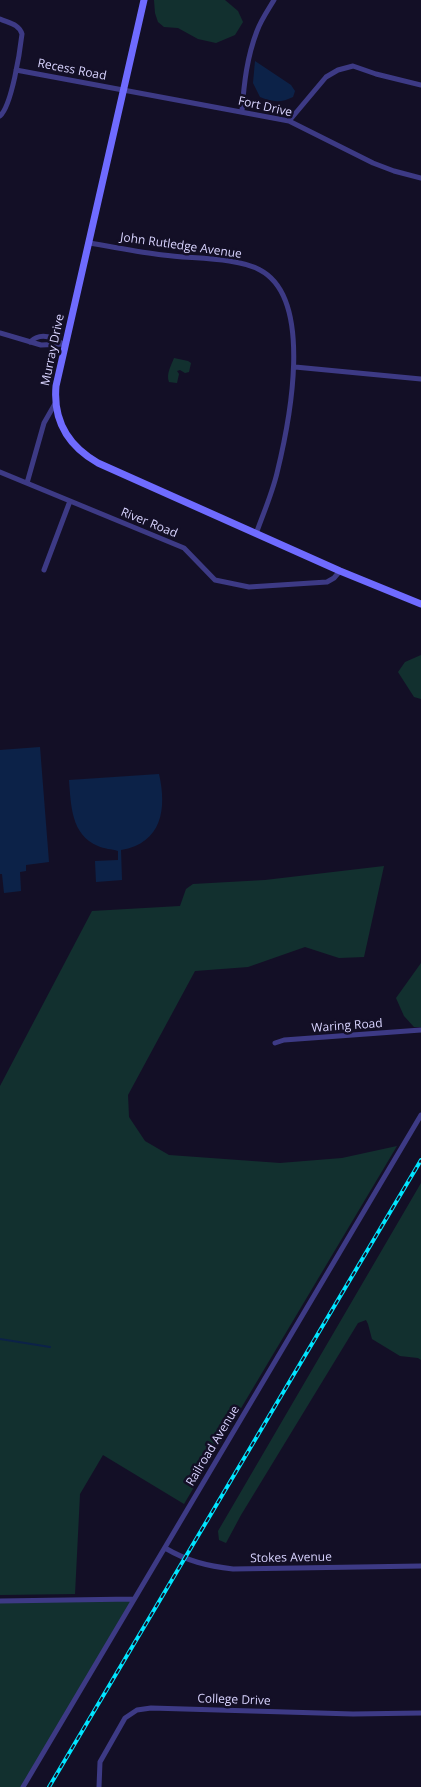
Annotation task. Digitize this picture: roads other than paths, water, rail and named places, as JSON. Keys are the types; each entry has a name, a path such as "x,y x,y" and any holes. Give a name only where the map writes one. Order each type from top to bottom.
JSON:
{"street":[{"name":"Murray Drive","path":"144,0 56,386 58,415 68,437 80,451 90,458 256,534 421,604"},
{"path":"242,111 245,77 250,55 258,29 274,0"},
{"path":"0,20 16,25 22,32 16,70 6,109 0,116"},
{"path":"289,120 326,77 338,70 354,66 376,74 421,85"},
{"name":"Recess Road","path":"16,70 124,90"},
{"name":"Fort Drive","path":"124,90 289,120 373,164 394,172 421,178"},
{"name":"John Rutledge Avenue","path":"89,243 164,255 237,263 260,270 277,283 288,304 293,332 295,367 286,431 277,475 256,534"},
{"path":"0,333 46,345 65,344"},
{"path":"30,342 36,337 45,336 65,344"},
{"path":"295,367 421,379"},
{"path":"26,483 44,423 56,401"},
{"name":"River Road","path":"0,472 184,548 215,580 249,587 327,582 340,571"},
{"path":"44,570 70,501"},
{"name":"Waring Road","path":"275,1043 284,1040 421,1030"},
{"name":"Railroad Avenue","path":"23,1787 421,1115"},
{"name":"Stokes Avenue","path":"164,1548 184,1559 212,1566 233,1568 421,1566"},
{"path":"0,1601 134,1599"},
{"name":"College Drive","path":"99,1787 100,1762 125,1718 137,1710 151,1708 353,1714 421,1713"}],"water":[{"path":"255,61 291,85 295,91 293,97 276,101 260,97 253,83"},
{"path":"40,747 49,862 26,865 26,871 20,872 21,891 4,893 2,874 0,874 0,750"},
{"path":"159,774 162,800 161,812 153,832 135,846 121,850 122,880 96,882 95,861 118,860 118,851 98,846 82,835 74,818 69,780"}],"waterway":[{"path":"0,1339 50,1347"}],"railway":[{"path":"49,1787 421,1160"}]}
